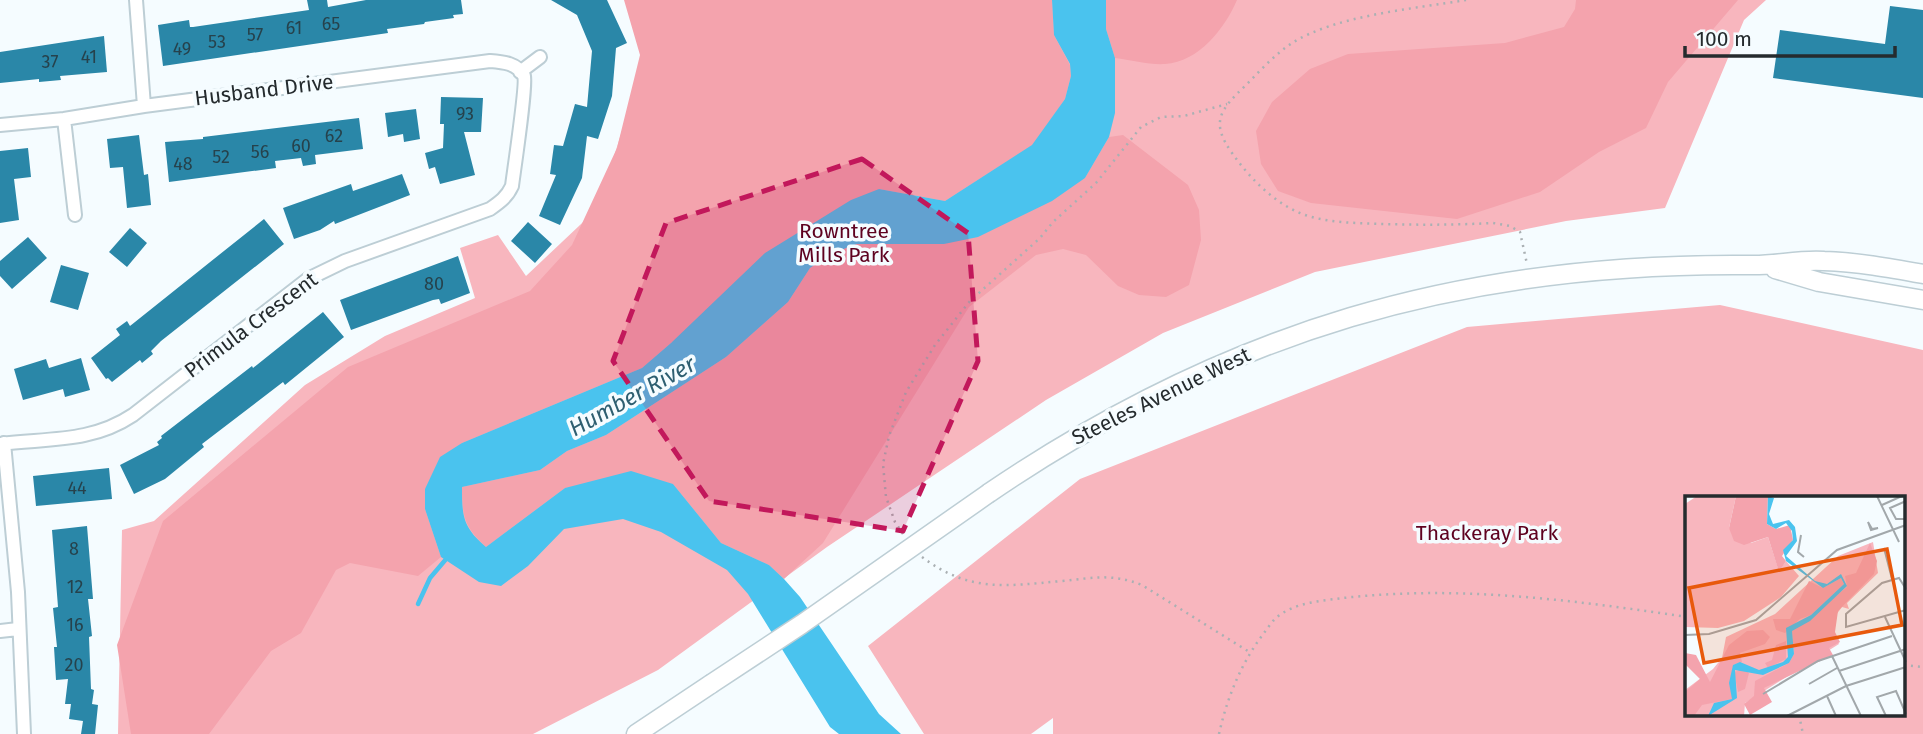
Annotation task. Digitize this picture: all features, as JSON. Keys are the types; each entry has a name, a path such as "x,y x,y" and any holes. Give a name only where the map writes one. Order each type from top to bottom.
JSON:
{"main road":[{"name":"Steeles Avenue West","path":"636,734 802,624 1048,453 1167,388 1286,337 1391,305 1471,287 1529,278 1657,266 1765,265 1821,260 1923,274"},
{"name":"Steeles Avenue West","path":"1765,265 1819,282 1923,300"}],"street":[{"path":"136,0 144,106"},
{"path":"522,74 540,57"},
{"name":"Husband Drive","path":"0,125 64,119 490,61 508,63 522,74"},
{"name":"Primula Crescent","path":"2,443 79,436 108,430 133,415 309,279 345,261 490,209 508,194 512,186 526,85 522,74"},
{"path":"64,119 75,215"},
{"path":"2,443 18,592 24,734"},
{"path":"0,631 19,629"}],"path":[{"path":"1466,0 1363,18 1310,33 1274,57 1227,104 1219,120 1222,139 1276,202 1308,216 1351,223 1493,223 1510,226 1520,232 1529,278"},
{"path":"907,541 895,522 886,497 883,464 889,436 906,392 935,345 970,301 1096,183 1141,127 1161,117 1184,116 1227,104"},
{"path":"913,550 940,570 987,586 1007,587 1092,576 1128,580 1142,585 1251,653"},
{"path":"1219,734 1225,706 1251,653 1277,617 1304,603 1385,593 1450,593 1528,596 1685,617"},
{"path":"1799,716 1804,734"}],"highlighted area":[{"path":"862,159 968,233 978,361 903,531 709,501 613,361 666,223"}],"green space":[{"name":"Rowntree Mills Park","path":"636,0 1766,0 1744,20 1665,208 1566,221 1315,272 1163,333 1046,400 827,547 658,670 533,734 118,734 122,530 154,521 305,385 385,336 475,298 460,248 498,235 526,276 598,208 647,50"},
{"name":"Thackeray Park","path":"1720,305 1923,350 1923,734 1053,734 1053,718 1031,734 924,734 868,646 1080,479 1467,327"}],"shaded area":[{"path":"624,0 1052,0 1054,35 1070,65 1071,76 1065,99 1033,145 945,201 879,189 671,343 642,368 462,443 425,489 425,509 441,557 418,576 350,563 336,570 301,633 271,651 209,734 131,734 117,645 163,521 348,367 530,291 572,245 617,148 640,55"},
{"path":"1106,0 1237,0 1218,32 1200,50 1177,62 1159,64 1115,58 1106,29"},
{"path":"1576,0 1738,0 1668,82 1646,128 1599,152 1540,192 1457,219 1311,203 1278,191 1261,164 1256,131 1272,102 1310,69 1348,54 1505,43 1564,27 1575,9"},
{"path":"1123,135 1188,185 1199,210 1201,240 1189,285 1166,297 1139,295 1118,286 1086,255 1063,249 1036,255 969,307 823,543 784,579 769,565 721,543 673,484 565,488 486,547 469,527 464,513 462,487 540,470 567,451 606,435 726,357 788,302 810,268 830,254 857,244 944,244 1085,178 1109,137"}],"water":[{"name":"Humber River","path":"1052,0 1106,0 1106,29 1115,58 1115,113 1109,137 1085,178 1052,201 978,237 944,244 857,244 830,254 810,268 788,302 726,357 606,435 567,451 540,470 462,487 465,521 486,547 565,488 631,471 673,484 721,543 769,565 784,579 800,597 879,714 901,734 839,734 830,727 748,594 727,570 661,532 623,519 564,529 528,566 501,586 479,582 441,557 425,509 425,489 440,457 462,443 642,368 765,253 851,200 879,189 945,201 1032,145 1065,99 1071,76 1070,64 1054,35"}],"building":[{"path":"307,0 327,0 328,7 366,0 461,0 463,14 424,24 387,29 388,33 163,66 158,25 189,20 190,27 193,27 309,10"},
{"path":"551,0 607,0 627,43 616,48 612,96 598,139 587,136 582,178 560,225 539,216 556,175 550,174 554,145 563,146 575,104 587,107 592,51 577,15"},
{"path":"1890,6 1923,10 1923,98 1773,78 1780,30 1885,44"},
{"path":"104,36 107,72 60,76 61,80 0,83 0,52"},
{"path":"441,97 483,98 481,132 464,132 475,175 440,184 435,167 429,169 425,153 443,148"},
{"path":"416,109 420,139 404,142 403,134 388,137 385,113"},
{"path":"359,118 363,149 315,155 316,164 303,166 301,158 275,161 276,168 169,182 165,142"},
{"path":"139,135 144,175 148,174 151,205 127,208 123,167 110,168 107,139"},
{"path":"28,148 31,177 14,179 19,220 0,223 0,151"},
{"path":"402,174 410,195 335,224 334,221 320,230 294,239 283,208 351,184 353,191"},
{"path":"264,219 284,244 161,341 151,351 153,354 142,363 140,360 112,382 106,379 91,358 120,335 116,329 127,321 130,326"},
{"path":"528,222 552,244 535,263 511,241"},
{"path":"130,228 147,243 127,267 109,252"},
{"path":"28,237 47,258 12,289 0,276 0,261"},
{"path":"458,256 470,293 441,304 439,299 433,300 351,330 340,300"},
{"path":"61,265 89,273 78,310 50,302"},
{"path":"323,312 344,337 285,385 283,382 202,444 204,447 165,479 134,494 120,465 159,445 157,442 161,436"},
{"path":"81,358 90,390 65,397 63,389 23,400 14,369 46,359 49,368"},
{"path":"109,468 112,499 36,506 33,476"},
{"path":"87,526 93,599 88,599 92,636 89,637 91,689 94,690 92,704 98,705 95,734 81,734 83,721 69,719 71,704 65,704 68,679 56,680 54,647 57,647 53,608 58,607 52,530"}],"waterway":[{"path":"418,604 430,578 447,558"}]}
